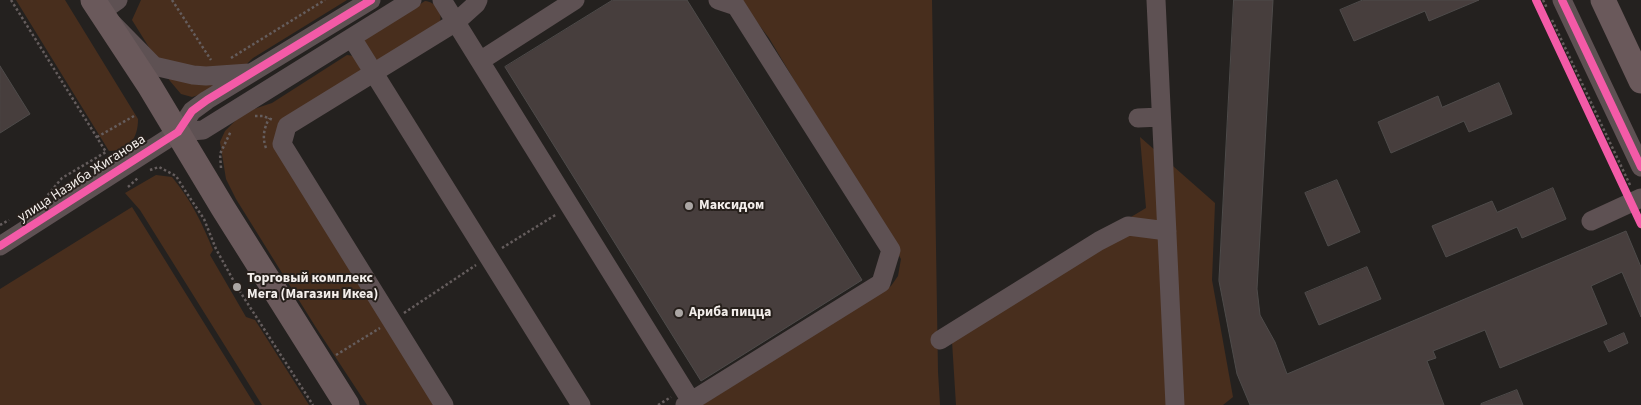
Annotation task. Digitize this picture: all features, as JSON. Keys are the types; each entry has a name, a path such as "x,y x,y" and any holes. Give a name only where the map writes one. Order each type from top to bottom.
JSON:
{"main road":[{"path":"1604,0 1641,81"},
{"path":"104,4 149,85 347,405"}],"street":[{"path":"178,132 192,111 371,0"},
{"path":"178,132 203,130 412,0"},
{"path":"442,0 570,206 684,400 881,283 891,250 736,6 718,0"},
{"path":"444,405 392,321 285,135 374,73 456,22 478,0"},
{"path":"480,61 575,0"},
{"path":"1156,0 1174,405"},
{"path":"104,4 154,66 206,76 253,73"},
{"path":"1555,4 1641,167"},
{"path":"352,38 581,405"},
{"path":"1138,118 1161,117"},
{"name":"улица Назиба Жиганова","path":"0,246 178,132"},
{"path":"1591,221 1636,200"},
{"path":"940,340 1099,241 1128,226 1166,231"}],"path":[{"path":"11,0 106,152 62,178 46,197 38,202"},
{"path":"172,0 211,60"},
{"path":"224,62 325,0"},
{"path":"1536,0 1636,200"},
{"path":"1543,0 1555,4"},
{"path":"1551,16 1636,200"},
{"path":"97,137 134,116"},
{"path":"253,116 263,116 285,135"},
{"path":"222,169 220,154 231,132 236,127"},
{"path":"128,187 144,172 159,167 176,176 204,219 216,249 237,287 312,405"},
{"path":"332,357 392,321 488,256 570,206"},
{"path":"0,225 15,216"},
{"path":"658,405 684,400"}],"shaded area":[{"path":"16,0 65,0 138,119 134,138 127,146 109,151"},
{"path":"141,0 347,0 253,58 231,79 215,90 192,97 181,94 170,81 132,20"},
{"path":"740,0 932,0 940,405 702,405 891,286 898,276 901,259 769,38"},
{"path":"425,1 432,3 437,8 441,18 440,22 380,61 373,58 364,40"},
{"path":"347,55 354,56 361,70 277,133 438,405 367,405 315,326 236,199 226,179 220,142 225,131 238,118 254,109 272,103"},
{"path":"1140,137 1215,203 1212,280 1233,397 1223,405 956,405 951,325 1146,208"},
{"path":"156,175 172,177 185,194 213,250 210,255 246,317 255,320 309,405 262,405 140,210 125,193"},
{"path":"132,207 255,405 0,405 0,289"}],"building":[{"path":"613,0 687,0 862,280 701,381 505,67"},
{"path":"1234,0 1273,0 1257,289 1260,315 1275,342 1287,374 1626,231 1641,267 1641,317 1622,272 1591,286 1607,324 1500,368 1485,330 1433,351 1436,358 1427,361 1444,405 1250,405 1237,374 1219,281"},
{"path":"1363,0 1479,0 1429,21 1425,11 1354,41 1340,10"},
{"path":"0,66 30,114 0,133"},
{"path":"1499,83 1512,114 1469,132 1464,121 1391,153 1378,122 1438,96 1442,107"},
{"path":"1337,180 1360,232 1328,246 1305,193"},
{"path":"1553,188 1566,219 1522,238 1517,227 1446,257 1432,226 1492,201 1497,212"},
{"path":"1367,267 1381,299 1319,325 1305,293"},
{"path":"1624,333 1628,343 1609,352 1604,342"},
{"path":"1517,390 1523,405 1481,405 1481,404"}],"cycle path":[{"path":"0,246 178,132 192,111 207,100 371,0"},
{"path":"1536,0 1641,224"},
{"path":"1562,0 1641,167"}],"place":[{"name":"Максидом","path":"689,206"},
{"name":"Торговый комплекс Мега (Магазин Икеа)","path":"237,287"},
{"name":"Ариба пицца","path":"679,313"}]}
